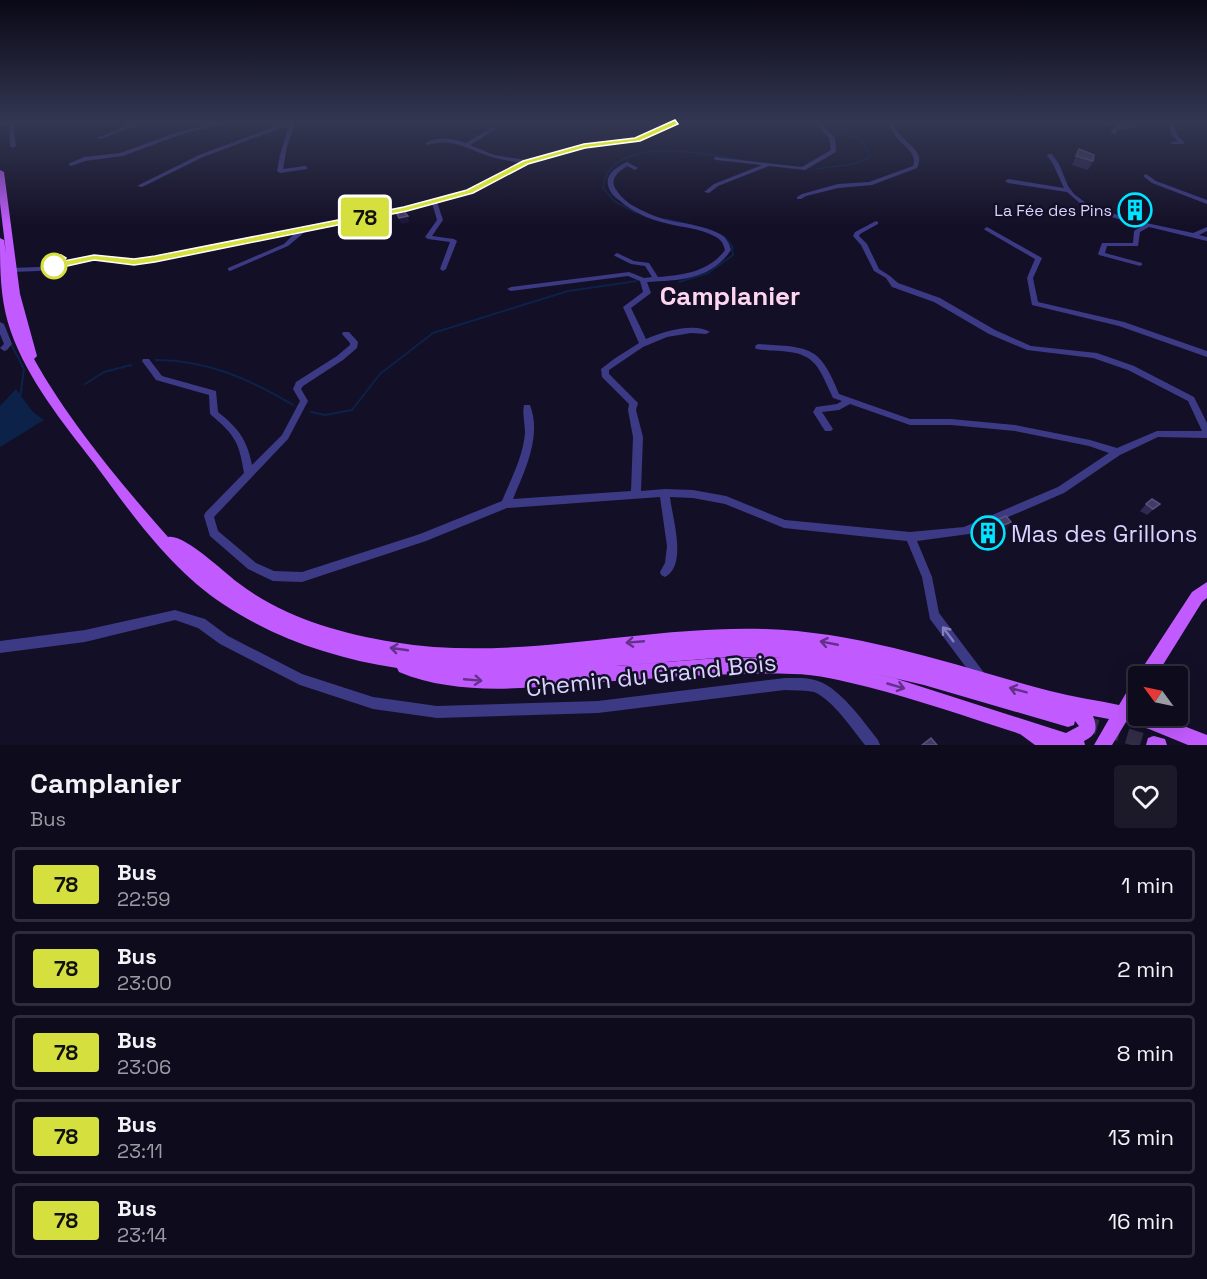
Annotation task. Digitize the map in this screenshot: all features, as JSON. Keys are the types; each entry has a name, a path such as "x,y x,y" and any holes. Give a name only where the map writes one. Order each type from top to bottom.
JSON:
{"main road":[{"path":"0,172 6,276"},
{"path":"0,240 17,334 66,417 156,532 201,578 227,599 261,619 317,643 438,676 501,682 716,666 795,666 838,672 894,686 1072,743 1088,730 1087,722 1071,712 984,681 891,655 811,639 715,635 539,653 452,656 356,642 272,612 242,596 178,545 156,532"},
{"path":"1153,666 1197,597 1207,589"},
{"path":"396,663 501,666 717,650 774,650 815,654 1071,712 1121,715 1156,723 1207,743"},
{"path":"1102,745 1128,704"},
{"path":"1025,727 1048,745"}],"street":[{"path":"71,164 100,157"},
{"path":"140,186 199,157"},
{"path":"281,157 280,171 305,168"},
{"path":"497,157 526,162"},
{"path":"6,276 94,257 134,262 155,259 434,201 470,192 526,162 545,157"},
{"path":"716,158 804,169 828,157"},
{"path":"799,198 838,186 876,182 915,167 917,157"},
{"path":"1051,157 1069,191"},
{"path":"511,289 629,274 643,281 703,270 721,261 728,250 725,240 700,228 650,217 612,193 609,185 619,168 627,164 635,168"},
{"path":"707,192 716,185 767,165"},
{"path":"1146,176 1154,182 1207,202"},
{"path":"1008,181 1069,191 1101,212 1207,239"},
{"path":"434,201 440,220 428,237 454,241 443,269"},
{"path":"346,333 354,346 340,358 299,384 297,388 305,400 285,437 209,516 214,533 252,567 273,576 302,577 422,538 506,504 665,493 693,494 726,500 784,524 910,537 965,531 1061,490 1117,452 1157,434 1207,434 1191,399 1182,393 1108,359 1030,348 992,332 937,300 895,285 889,276 876,270 864,244 856,236 857,233 876,223"},
{"path":"1140,264 1101,254 1104,244 1136,245 1137,231 1149,225"},
{"path":"230,269 286,245 304,229"},
{"path":"987,229 1039,258 1030,278 1035,303 1121,324 1207,354"},
{"path":"1194,235 1207,229"},
{"path":"617,255 633,262 647,264 656,279"},
{"path":"6,276 39,269"},
{"path":"643,281 647,292 645,297 627,307 643,342"},
{"path":"0,324 8,344 4,348"},
{"path":"636,496 638,437 632,410 634,403 605,375 605,369 643,342 681,329 706,332"},
{"path":"759,347 805,351 824,369 836,396 910,422 951,422 1015,428 1090,443 1117,452"},
{"path":"146,361 159,378 213,393 214,413 239,434 249,474"},
{"path":"828,429 817,412 819,409 839,406 849,401"},
{"path":"506,504 529,445 531,424 527,407"},
{"path":"665,493 665,515 673,546 672,564 665,572"},
{"path":"910,537 927,577 933,615 984,681"},
{"name":"Chemin du Grand Bois","path":"0,647 85,636 175,615 201,623 224,640 300,679 373,704 437,712 598,707 785,684 816,686 844,708 873,745"}],"water":[{"path":"16,389 33,412 44,420 0,447 0,406"}],"building":[{"path":"1079,157 1094,157 1093,161"},
{"path":"395,210 403,210 408,216 399,218"},
{"path":"1152,499 1160,504 1153,509 1146,504"},
{"path":"1006,516 1011,522 988,532 983,526"},
{"path":"931,738 937,745 922,745"}],"waterway":[{"path":"630,157 622,160 609,171 603,188 614,201 636,213"},
{"path":"722,157 741,160"},
{"path":"817,169 854,164 870,157"},
{"path":"666,219 692,225"},
{"path":"679,282 708,273 733,255 732,246 723,236"},
{"path":"311,412 325,415 352,410 380,374 433,333 568,291 637,281"},
{"path":"11,344 24,369 20,398"},
{"path":"156,360 210,367 244,379 293,405"},
{"path":"85,384 104,372 131,365"}],"tunnel":[{"path":"1083,723 1154,744"}],"bus line":[{"name":"78","path":"61,258 54,266 94,257 134,262 331,225 470,192 526,162 544,157"}],"place":[{"name":"La Fée des Pins","path":"1135,210"},
{"name":"Mas des Grillons","path":"988,533"}],"district":[{"name":"Camplanier","path":"730,296"}]}
